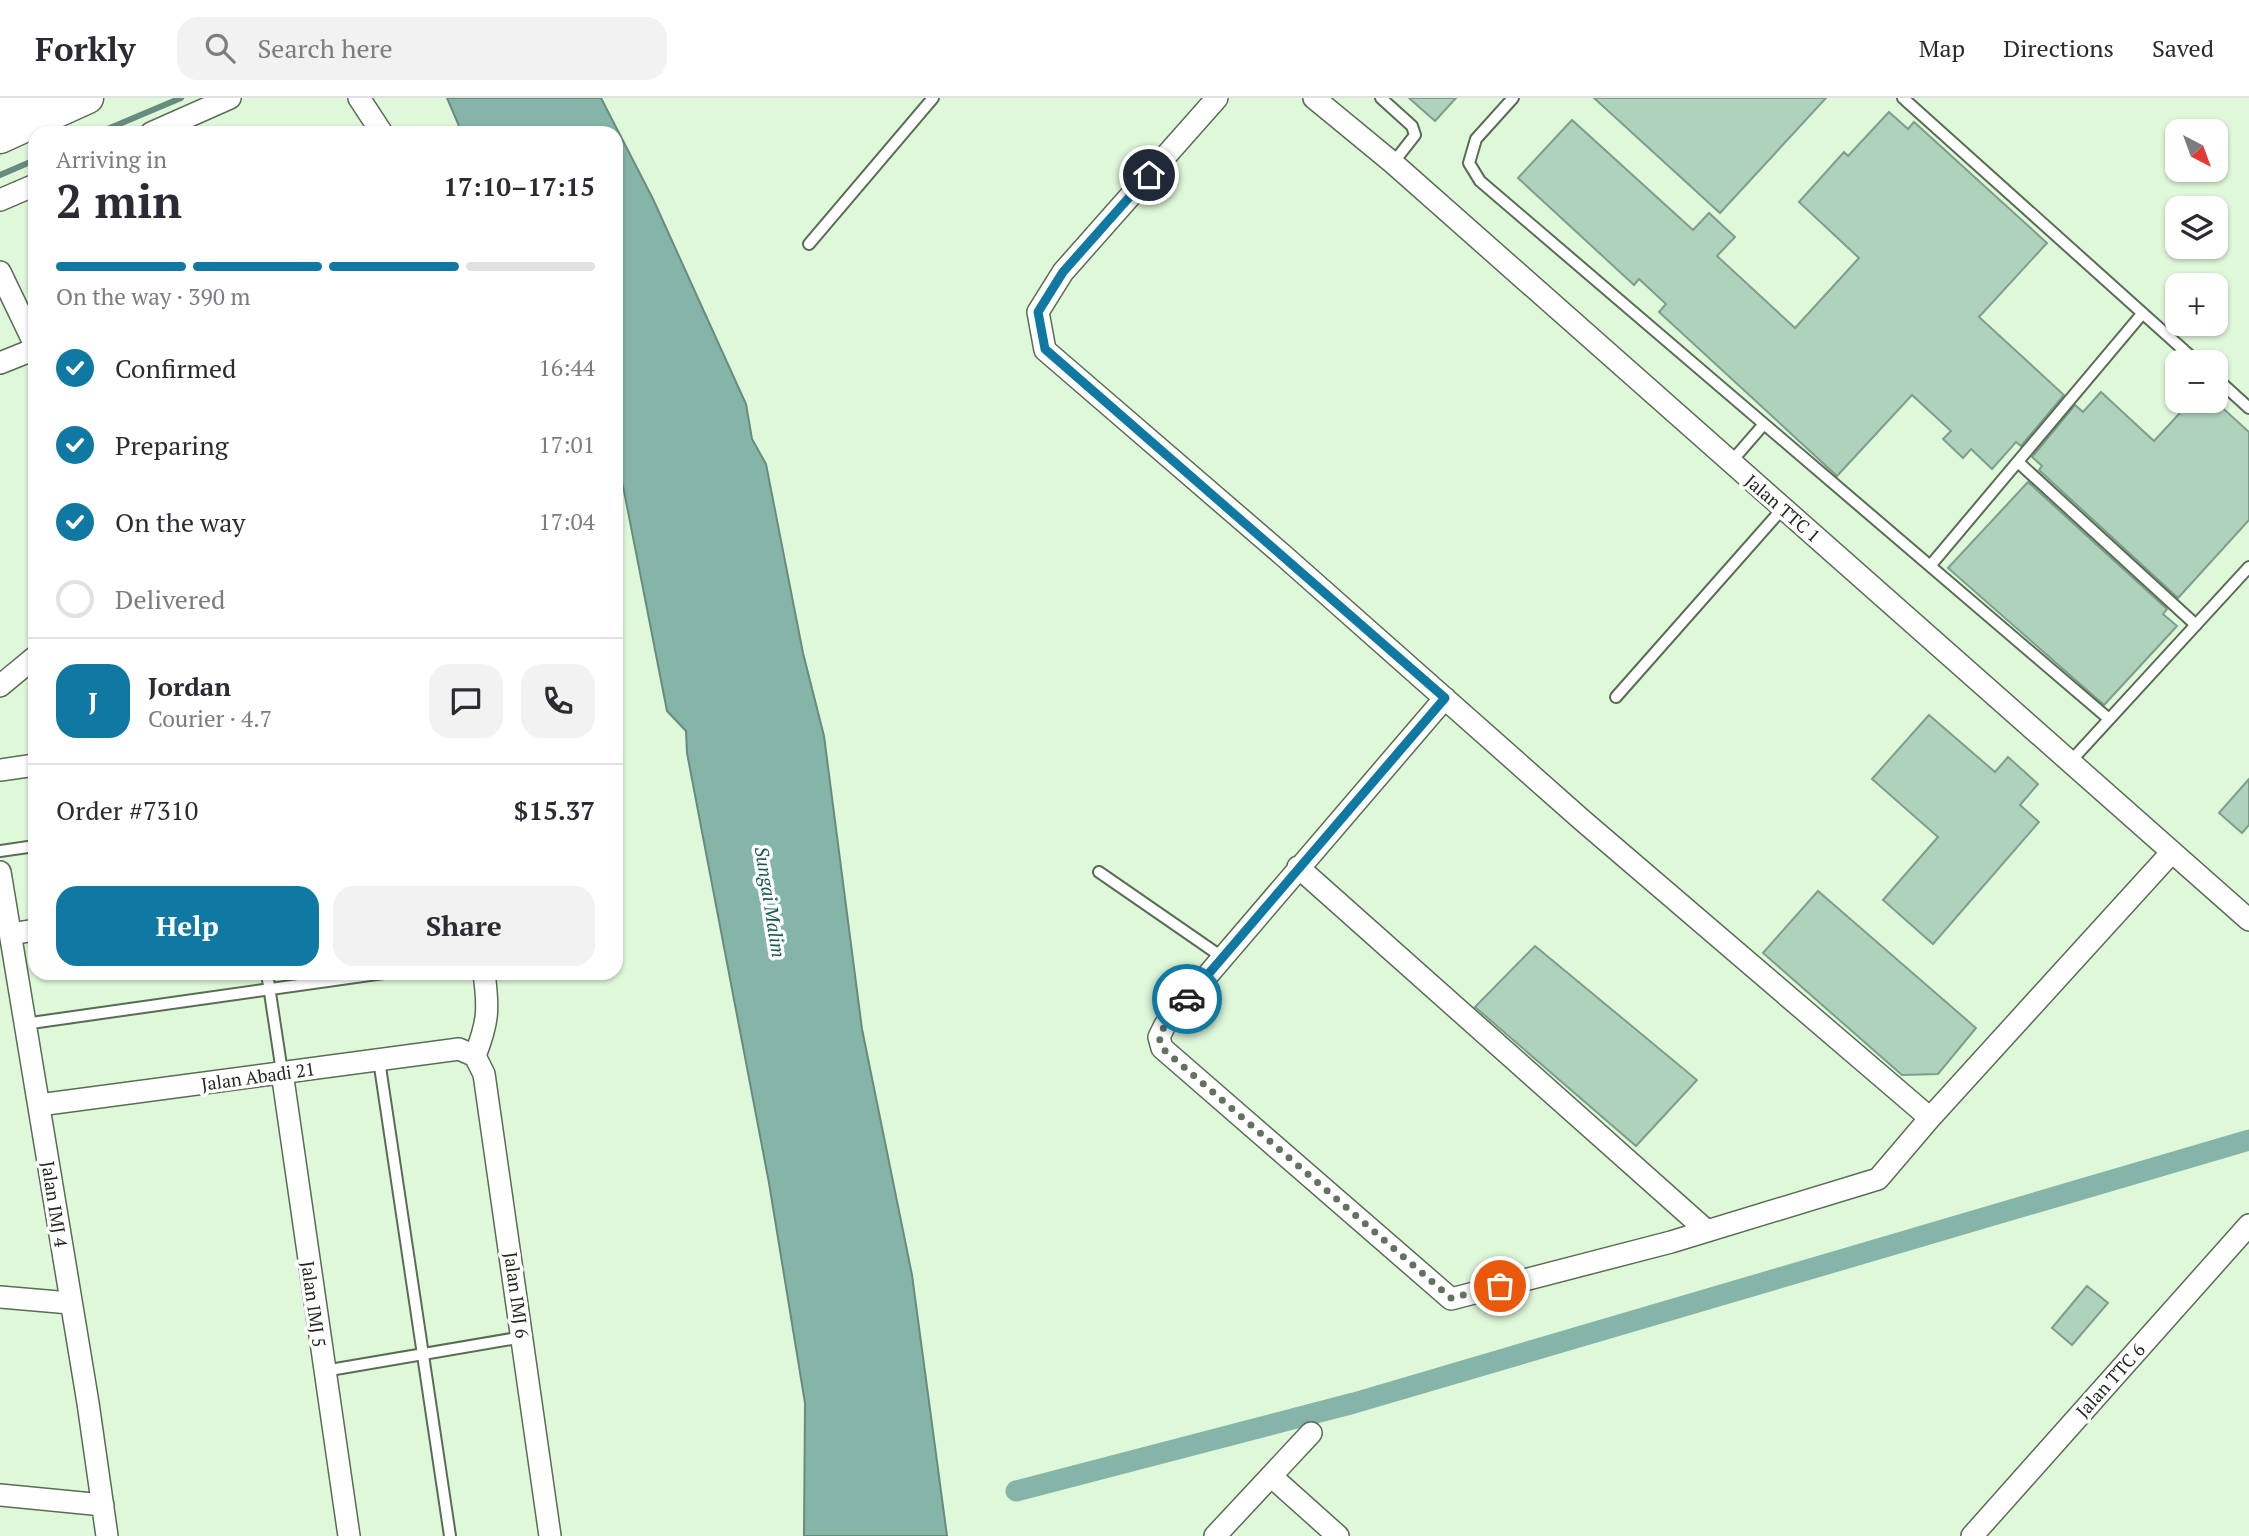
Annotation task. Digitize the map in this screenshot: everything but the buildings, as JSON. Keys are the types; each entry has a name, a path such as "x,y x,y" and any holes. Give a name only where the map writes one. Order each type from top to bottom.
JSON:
{"main road":[{"path":"0,109 38,98"},
{"path":"0,138 88,98"}],"street":[{"path":"167,126 230,98"},
{"path":"359,98 377,126"},
{"path":"1217,98 1063,272 1038,312 1045,349 1592,829 1930,1118"},
{"name":"Jalan TTC 1","path":"1314,98 1393,163 2172,852 2247,913"},
{"path":"0,201 28,188"},
{"path":"0,272 28,332"},
{"path":"0,363 28,350"},
{"path":"0,686 28,663"},
{"path":"1445,698 1222,957 1165,1025 1159,1037 1162,1048 1451,1298 1707,1231 1878,1179 1930,1118 2172,852"},
{"path":"0,770 28,766"},
{"path":"1298,867 1707,1231"},
{"name":"Jalan IMJ 4","path":"0,872 107,1536"},
{"path":"11,934 28,931"},
{"path":"475,1056 486,1027 489,1007 485,980"},
{"name":"Jalan Abadi 21","path":"39,1105 459,1049 475,1056"},
{"name":"Jalan IMJ 6","path":"475,1056 484,1074 550,1536"},
{"name":"Jalan IMJ 5","path":"282,1072 349,1536"},
{"name":"Jalan TTC 6","path":"1972,1536 2249,1225"},
{"path":"0,1297 70,1303"},
{"path":"1216,1536 1311,1433"},
{"path":"1271,1476 1338,1536"},
{"path":"0,1495 103,1505"}],"lane":[{"path":"809,244 933,98"},
{"path":"1381,98 1412,126 1415,135 1393,163"},
{"path":"1513,98 1476,139 1469,163 1480,181 2109,719"},
{"path":"1903,98 2183,350"},
{"path":"1930,566 2142,314"},
{"path":"2228,389 2249,408"},
{"path":"1731,462 1764,424"},
{"path":"2018,462 2196,625"},
{"path":"1616,696 1783,508"},
{"path":"2070,762 2249,567"},
{"path":"0,852 28,847"},
{"path":"1099,872 1222,957"},
{"path":"268,980 282,1072"},
{"path":"24,1024 331,980"},
{"path":"379,1060 450,1536"},
{"path":"324,1371 523,1337"}],"water":[{"path":"447,98 601,98 615,126 459,126"},
{"name":"Sungai Malim","path":"623,141 653,199 746,404 752,439 766,464 803,653 824,736 862,1029 912,1275 947,1536 804,1536 805,1403 769,1183 687,753 686,731 667,711 623,486"}],"waterway":[{"path":"115,126 181,98"},
{"path":"0,175 28,163"},
{"path":"1016,1491 1354,1403 2249,1140"}],"way so far":[{"path":"1187,999 1165,1025 1159,1037 1162,1048 1451,1298 1500,1286"}],"route":[{"path":"1149,175 1063,272 1038,312 1045,349 1445,698 1187,999"}]}
